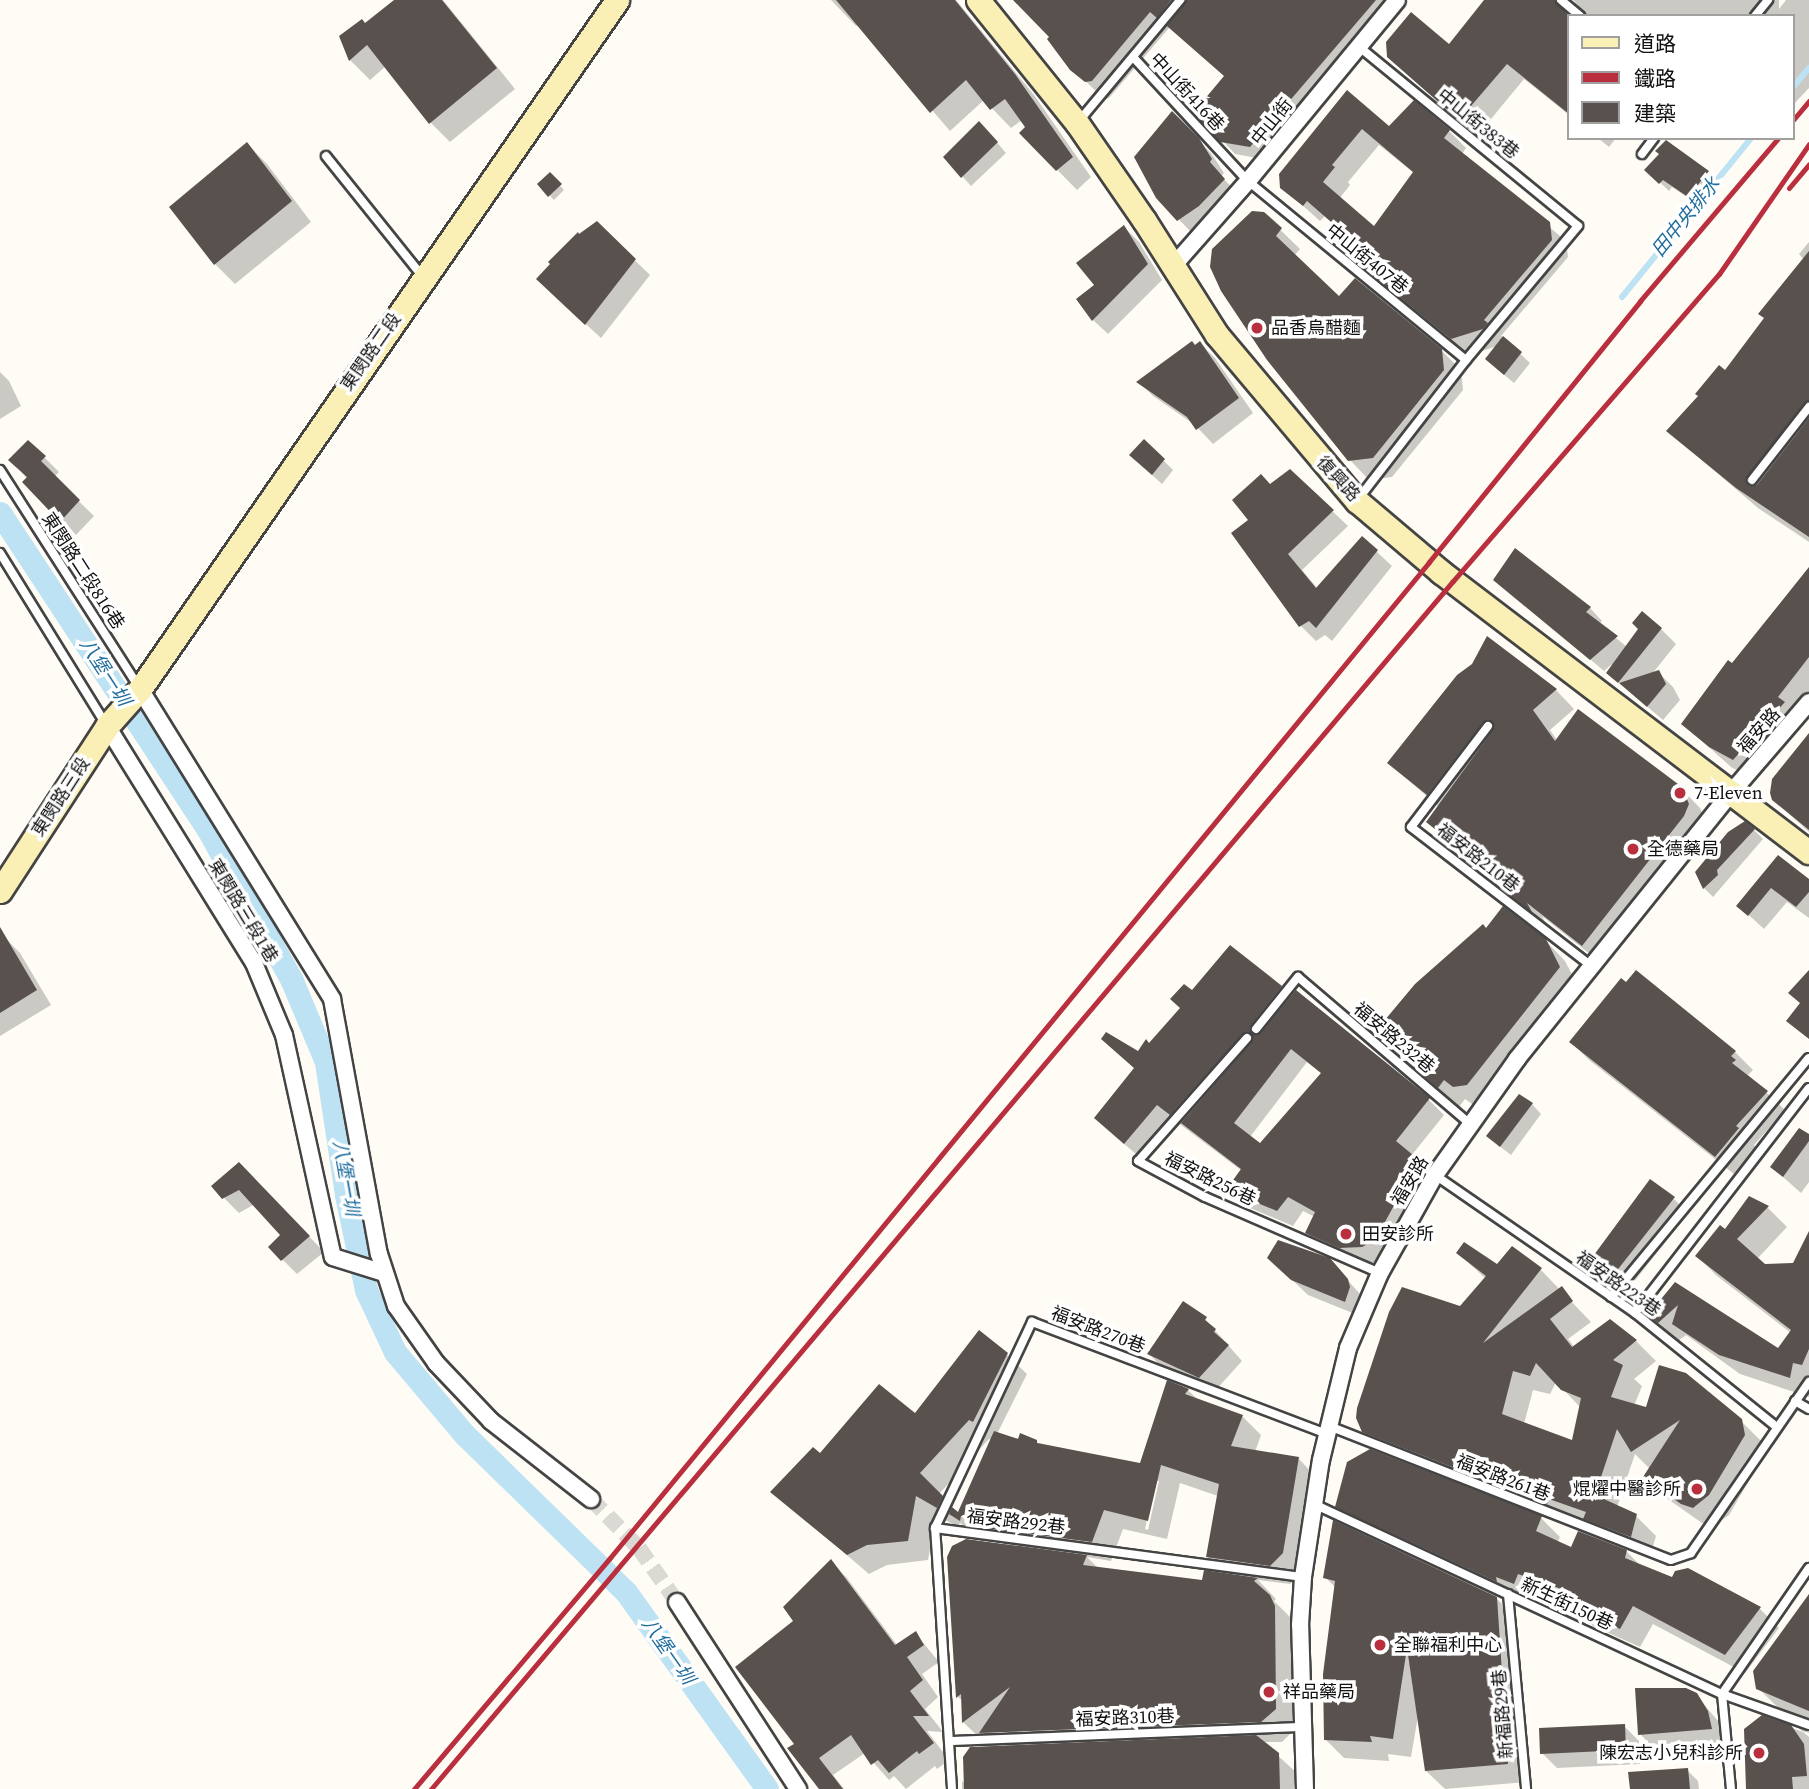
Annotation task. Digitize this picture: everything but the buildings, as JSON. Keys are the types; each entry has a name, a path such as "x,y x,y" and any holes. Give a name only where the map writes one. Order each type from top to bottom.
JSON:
{"street":[{"name":"東閔路二段","path":"133,697 617,0"},
{"name":"復興路","path":"978,0 1077,123 1174,265 1217,335 1357,501 1441,572 1809,852"},
{"name":"中山街","path":"1174,265 1248,181 1397,0"},
{"name":"東閔路三段","path":"0,891 107,726 133,697"},
{"path":"133,697 332,999 384,1273 396,1306 436,1363 491,1421 591,1499"},
{"name":"福安路","path":"1305,1789 1300,1625 1303,1577 1328,1430 1348,1348 1380,1273 1435,1175 1517,1059 1730,794 1809,702"},
{"name":"東閔路三段1巷","path":"107,726 254,963 284,1035 332,1256 384,1273"},
{"path":"677,1602 798,1789"}],"lane":[{"path":"1133,57 1180,0"},
{"path":"1561,0 1578,14"},
{"path":"1757,14 1768,0"},
{"name":"中山街383巷","path":"1358,46 1578,226 1465,360"},
{"name":"中山街416巷","path":"1077,123 1133,57 1248,181"},
{"path":"1642,154 1652,140"},
{"path":"326,156 423,277"},
{"name":"中山街407巷","path":"1248,181 1465,360"},
{"path":"1357,501 1465,360"},
{"path":"1752,480 1809,407"},
{"name":"東閔路二段816巷","path":"0,470 133,697"},
{"path":"0,553 107,726"},
{"name":"福安路210巷","path":"1488,726 1411,827 1593,967"},
{"name":"福安路232巷","path":"1256,1029 1298,977 1470,1124"},
{"name":"福安路256巷","path":"1247,1038 1138,1161 1205,1197 1380,1273"},
{"path":"1611,1297 1809,1058"},
{"path":"1635,1313 1809,1088"},
{"name":"福安路223巷","path":"1435,1175 1635,1313 1777,1427"},
{"name":"福安路270巷","path":"935,1528 1032,1322 1328,1430"},
{"name":"福安路261巷","path":"1328,1430 1671,1560 1691,1553 1809,1382"},
{"path":"1795,1401 1809,1409"},
{"name":"新生街150巷","path":"1314,1504 1723,1694 1809,1725"},
{"path":"935,1528 952,1789"},
{"name":"福安路292巷","path":"935,1528 1303,1577"},
{"path":"1731,1789 1723,1694 1809,1567"},
{"name":"新福路29巷","path":"1508,1594 1526,1789"},
{"name":"福安路310巷","path":"950,1741 1302,1727"}],"waterway":[{"name":"田中央排水","path":"1795,85 1809,68"},
{"name":"田中央排水","path":"1622,297 1749,140"},
{"name":"八堡一圳","path":"0,513 207,828 292,981 326,1062 346,1195 366,1290 395,1352 465,1435 626,1592 767,1789"}],"tunnel":[{"path":"591,1499 639,1548 677,1602"}],"railway":[{"path":"1795,118 1809,101"},
{"path":"414,1789 609,1559 1429,562 1640,301 1776,140"},
{"path":"431,1789 1453,581 1719,274 1809,144"},
{"path":"1789,188 1809,164"}],"place":[{"name":"品香烏醋麵","path":"1257,328"},
{"name":"7-Eleven","path":"1680,793"},
{"name":"全德藥局","path":"1633,849"},
{"name":"田安診所","path":"1346,1234"},
{"name":"焜燿中醫診所","path":"1697,1489"},
{"name":"全聯福利中心","path":"1380,1645"},
{"name":"祥品藥局","path":"1269,1692"},
{"name":"陳宏志小兒科診所","path":"1759,1753"}]}
